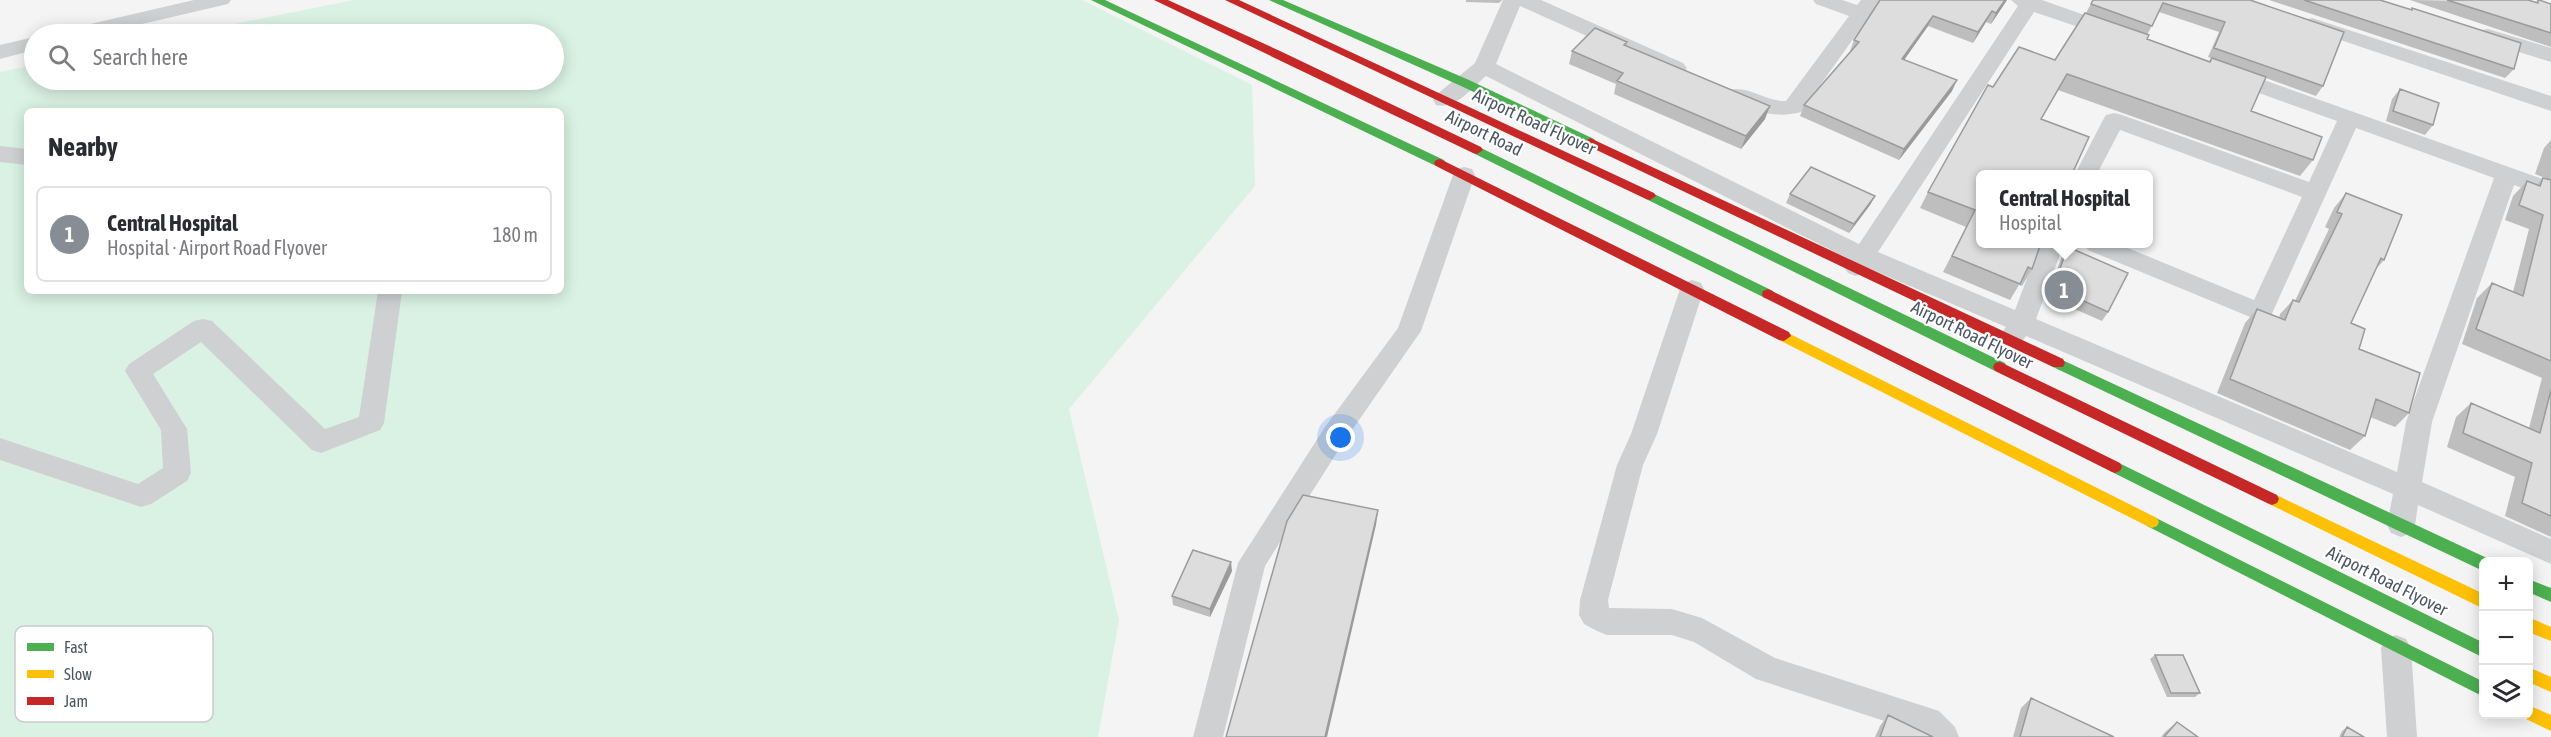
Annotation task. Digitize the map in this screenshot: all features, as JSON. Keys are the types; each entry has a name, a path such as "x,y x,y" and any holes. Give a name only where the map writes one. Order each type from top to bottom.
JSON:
{"main road":[{"path":"1096,0 1464,175 1692,289 1780,317 2396,648 2479,688"},
{"name":"Airport Road","path":"1159,0 1276,53 1523,172 1780,317"},
{"name":"Airport Road Flyover","path":"1230,0 1724,233 2479,600"},
{"path":"1274,0 1465,82 1860,261"},
{"name":"Airport Road Flyover","path":"1780,317 1823,323 2298,556 2479,648"},
{"path":"2016,332 2401,525 2479,562"},
{"path":"2533,587 2551,595"},
{"path":"2533,626 2551,634"},
{"path":"2533,676 2551,685"},
{"path":"2533,714 2551,723"}],"street":[{"path":"117,24 221,0"},
{"path":"1444,100 1484,67 1513,0"},
{"path":"1524,0 1700,78"},
{"path":"1721,88 1765,107 1781,110 1793,107 1867,7 1823,0"},
{"path":"1860,261 2028,1 2129,39"},
{"path":"2297,18 2551,104"},
{"path":"2464,27 2551,55"},
{"path":"0,52 24,46"},
{"path":"2206,66 2551,190"},
{"path":"1484,67 1860,261 2016,332 2407,488 2551,552"},
{"path":"2108,248 2259,309 2264,307 2350,117"},
{"path":"2088,170 2114,120 2316,193"},
{"path":"0,154 24,157"},
{"path":"2401,525 2419,422 2507,174"},
{"path":"1208,737 1252,563 1334,435 1409,331 1464,175"},
{"path":"2016,332 2050,248"},
{"path":"1692,289 1644,434 1624,481 1621,503 1594,600 1594,615 1607,622 1672,622 1702,631 1767,669 1928,721 1944,737"},
{"path":"0,448 141,496 177,472 174,429 138,371 202,328 321,442 371,423 390,294"},
{"path":"2396,648 2402,737"}],"green space":[{"path":"354,0 1082,0 1252,85 1255,186 1069,409 1119,620 1098,737 0,737 0,72 24,67 24,90 564,90 564,24 234,24"}],"building":[{"path":"1880,0 2005,0 1996,13 1992,11 1978,32 1933,16 1902,59 1957,80 1904,149 1804,105 1859,42 1854,40"},
{"path":"2093,0 2250,0 2344,32 2323,86 2214,48 2225,22 2163,3 2152,26 2091,4"},
{"path":"2304,0 2380,0 2521,43 2514,69"},
{"path":"2447,0 2528,0 2538,3 2539,0 2551,4 2551,33"},
{"path":"2085,13 2149,35 2147,39 2210,62 2212,58 2266,77 2251,111 2322,137 2313,160 2067,74 2041,119 2089,137 2074,170 1976,170 1976,248 2039,248 2032,269 2028,267 2020,284 1952,256 1975,210 1928,192 1988,85 1993,87 2019,47 2055,60"},
{"path":"1595,28 1627,42 1624,45 1770,106 1746,136 1617,81 1623,73 1572,51"},
{"path":"2400,89 2439,103 2433,125 2393,111"},
{"path":"1811,167 1875,196 1854,224 1790,194"},
{"path":"2543,178 2551,180 2551,361 2476,329 2492,283 2523,296 2543,215 2519,205 2527,181 2540,186"},
{"path":"2346,193 2402,215 2384,260 2381,258 2351,323 2365,329 2359,349 2420,373 2409,413 2376,399 2365,436 2230,379 2257,309 2285,320 2293,300 2299,302 2342,214 2337,212"},
{"path":"2068,248 2128,273 2108,312 2053,287"},
{"path":"2551,390 2551,516 2522,503 2532,463 2463,433 2471,403 2540,433"},
{"path":"1303,495 1378,510 1325,737 1226,737 1287,521"},
{"path":"1193,550 1231,562 1210,609 1172,596"},
{"path":"2155,655 2183,655 2200,693 2171,693"},
{"path":"2031,698 2114,737 2020,737"},
{"path":"1888,715 1933,737 1880,737"},
{"path":"2177,722 2198,737 2164,737"},
{"path":"2347,727 2364,737 2342,737"}],"traffic: fast":[{"path":"1096,0 1440,163"},
{"path":"1274,0 1465,83 1590,142"},
{"path":"1477,150 1768,294"},
{"path":"1650,196 2000,367"},
{"path":"2058,363 2479,562"},
{"path":"2115,467 2479,649"},
{"path":"2152,522 2479,687"},
{"path":"2533,587 2551,595"}],"traffic: slow":[{"path":"1784,336 2152,522"},
{"path":"2272,499 2479,600"},
{"path":"2533,626 2551,634"},
{"path":"2533,676 2551,685"},
{"path":"2533,714 2551,723"}],"traffic: jam":[{"path":"1159,0 1276,53 1477,150"},
{"path":"1230,0 1650,196"},
{"path":"1590,142 2058,363"},
{"path":"1440,163 1784,336"},
{"path":"1768,294 2115,467"},
{"path":"2000,367 2272,499"}],"place":[{"name":"Central Hospital","path":"2064,290"}]}
